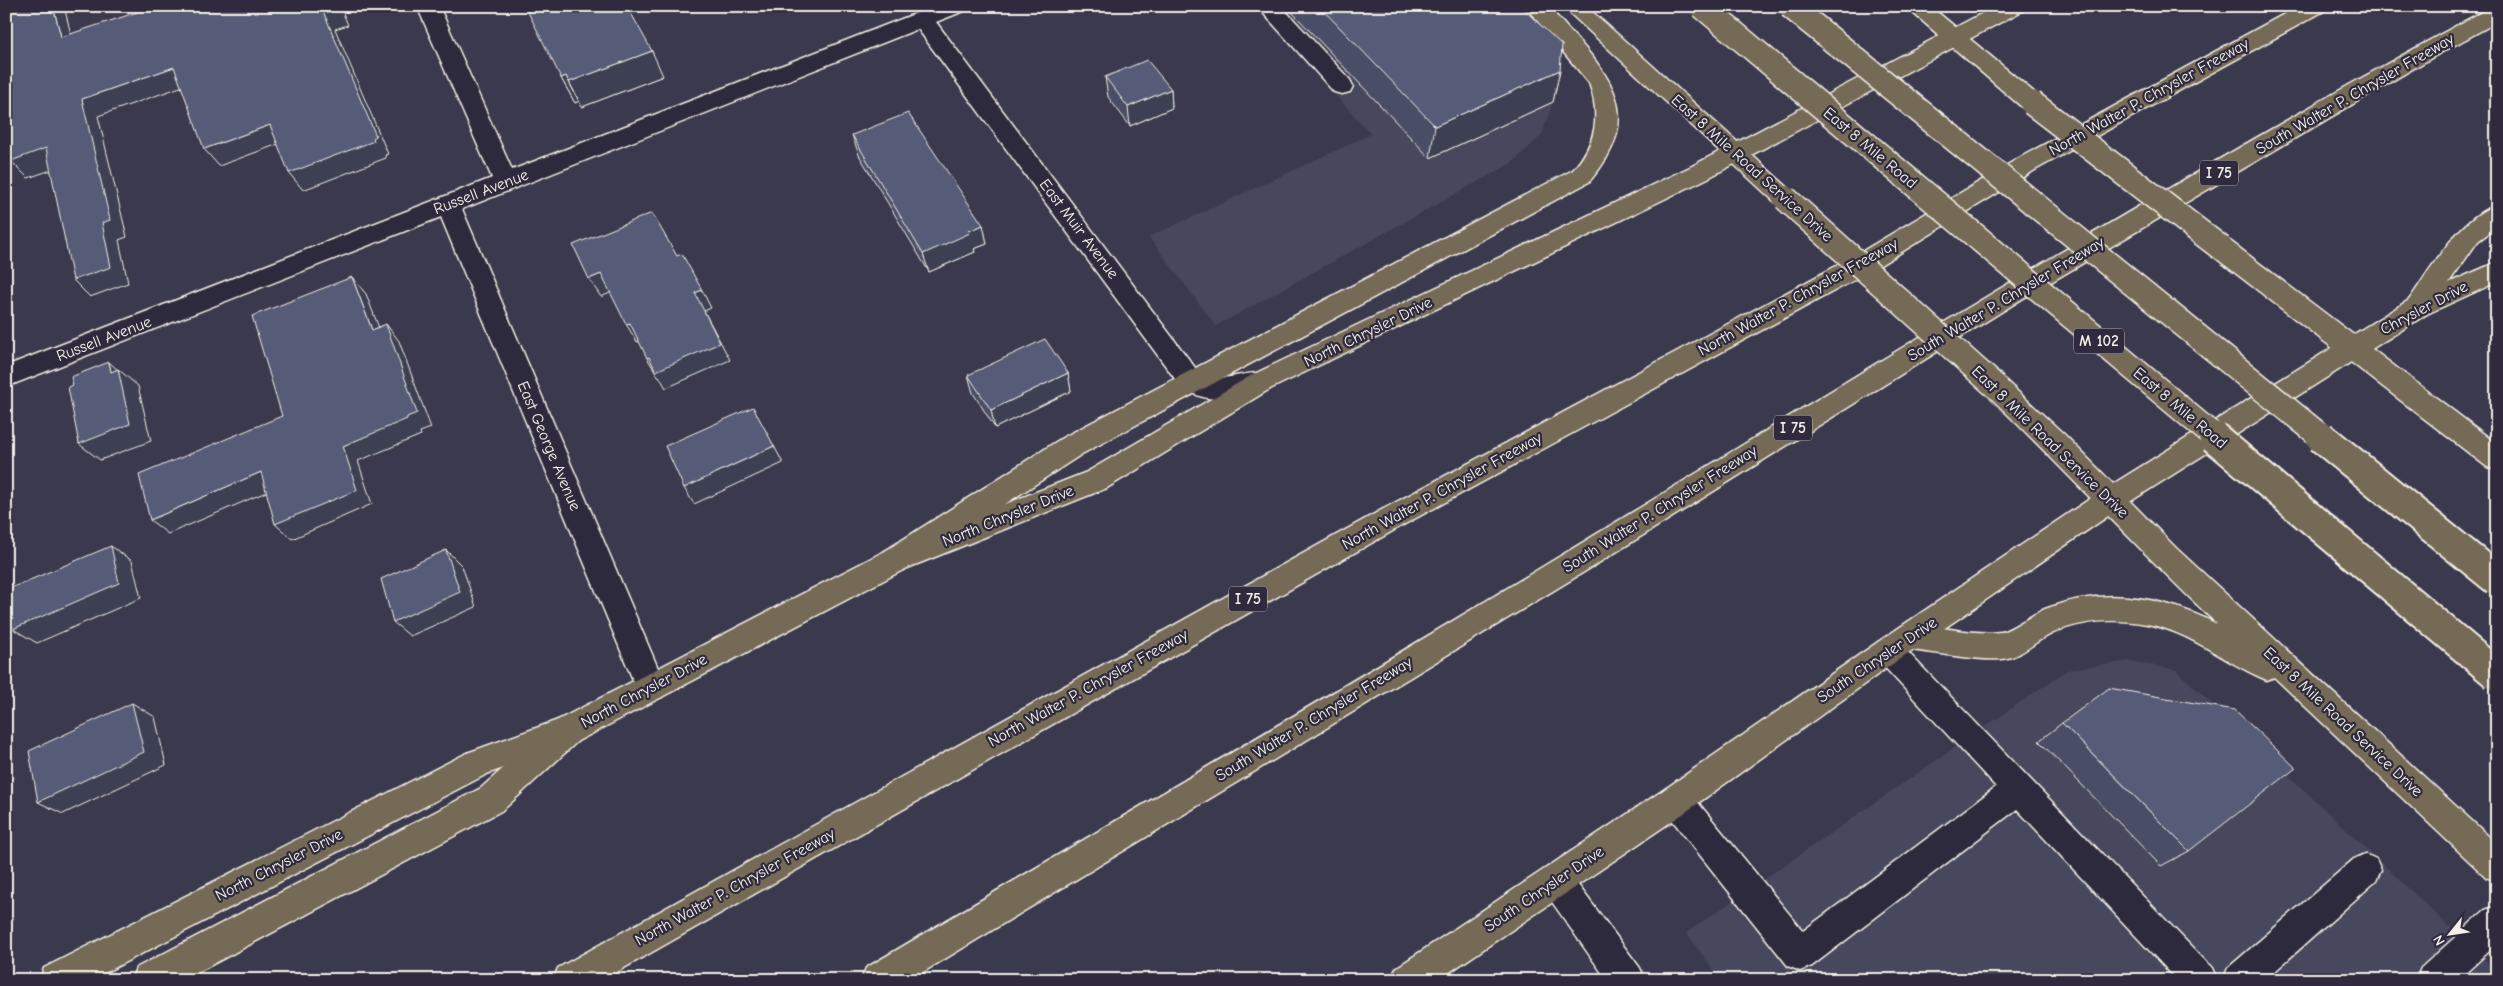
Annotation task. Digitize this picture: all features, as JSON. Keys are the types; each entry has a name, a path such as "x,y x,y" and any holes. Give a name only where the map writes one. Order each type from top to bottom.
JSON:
{"main road":[{"path":"895,560 1072,446 1580,176 1591,165 1602,148 1606,134 1608,117 1600,82 1536,6"},
{"name":"East 8 Mile Road Service Drive","path":"1573,6 1994,386 2055,443 2166,557 2497,866"},
{"name":"East 8 Mile Road","path":"1702,6 2497,675"},
{"path":"1790,6 2497,580"},
{"path":"1916,6 2032,103 2497,459"},
{"path":"1954,38 2014,6"},
{"name":"North Walter P. Chrysler Freeway","path":"570,980 1395,516 1860,265 2027,164 2316,6"},
{"name":"South Walter P. Chrysler Freeway","path":"878,980 1574,563 2013,292 2425,52 2497,13"},
{"name":"North Chrysler Drive","path":"56,980 478,763 566,731 895,560 1097,480 1261,382 1736,153 1954,38"},
{"path":"2418,307 2469,235 2497,214"},
{"name":"Chrysler Drive","path":"2352,348 2418,307 2497,271"},
{"name":"South Chrysler Drive","path":"1408,980 1676,800 1899,644 2110,500 2352,348"},
{"path":"1899,644 2007,646 2040,625 2069,614 2114,609 2146,610 2168,615 2200,629 2306,687"},
{"path":"148,980 492,799 566,731"}],"street":[{"path":"428,6 506,183"},
{"name":"Russell Avenue","path":"6,377 956,6"},
{"path":"1268,6 1342,86"},
{"name":"East Muir Avenue","path":"923,20 1192,382"},
{"name":"East George Avenue","path":"448,205 651,687"},
{"path":"1192,382 1206,387 1226,389 1261,382"},
{"path":"1899,644 2019,789 2200,980"},
{"path":"1676,800 1800,954 2019,789"},
{"path":"2240,980 2365,870"},
{"path":"1556,882 1628,980"},
{"path":"2432,980 2497,922"}],"shaded area":[{"path":"1253,6 1479,6 1554,78 1553,102 1542,135 1512,163 1216,326 1149,237 1371,134"},
{"path":"2130,661 2176,670 2497,971 2497,980 1721,980 1686,933 2067,670"}],"building":[{"path":"6,6 53,6 61,37 156,6 336,6 323,11 376,136 373,138 374,141 289,173 270,125 204,149 174,67 82,99 110,220 102,223 111,267 73,280 46,148 11,161 9,152 6,153"},
{"path":"525,6 627,6 652,51 569,82 566,76 561,78"},
{"path":"1319,6 1520,6 1562,45 1560,70 1435,126"},
{"path":"1147,60 1171,89 1128,107 1105,77"},
{"path":"908,113 983,225 969,231 970,233 923,254 852,135"},
{"path":"652,213 677,256 682,254 702,290 695,293 720,343 656,371 649,357 647,358 630,323 626,324 601,274 589,279 573,245"},
{"path":"352,277 372,330 386,324 417,413 343,446 357,490 275,524 261,472 150,520 139,475 282,416 252,316"},
{"path":"1045,339 1068,373 991,410 968,375"},
{"path":"109,362 111,372 118,369 130,424 79,444 68,387 73,385 71,377"},
{"path":"753,407 774,446 684,488 665,446"},
{"path":"111,546 119,583 13,629 6,590"},
{"path":"446,550 460,592 393,622 381,579"},
{"path":"2109,688 2235,710 2296,768 2189,851 2062,723"},
{"path":"132,703 144,752 38,802 29,751"}]}
